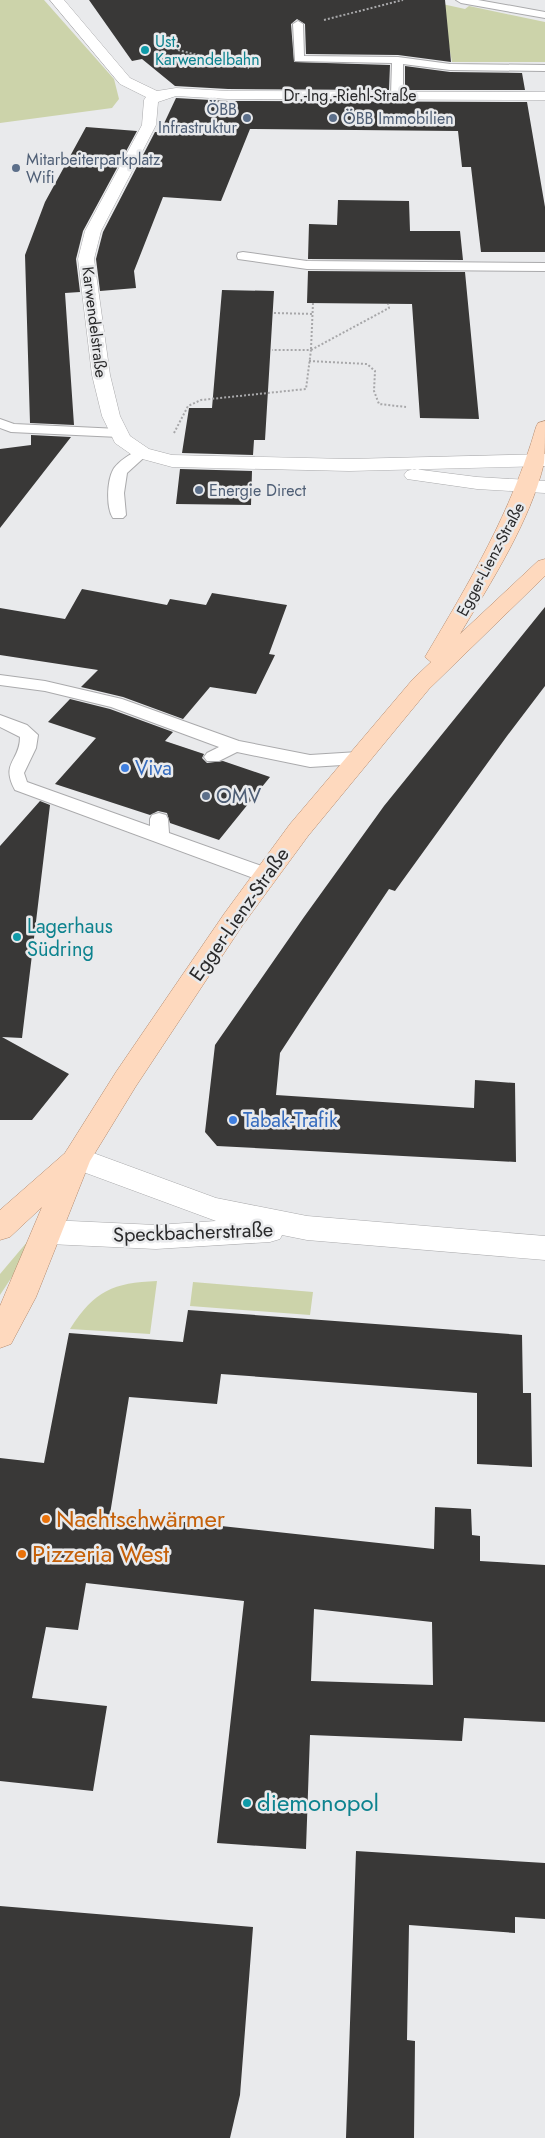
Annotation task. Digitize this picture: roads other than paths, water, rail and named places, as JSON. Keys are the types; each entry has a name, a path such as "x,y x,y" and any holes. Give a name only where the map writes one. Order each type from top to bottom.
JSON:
{"main road":[{"name":"Egger-Lienz-Straße","path":"420,684 536,486 545,427"},
{"name":"Egger-Lienz-Straße","path":"0,1334 21,1297 49,1232 77,1158 126,1079 266,875 299,830 420,684 545,565"},
{"name":"Egger-Lienz-Straße","path":"0,1228 77,1158"}],"street":[{"path":"57,0 125,81 156,96"},
{"name":"Dr.-Ing.-Riehl-Straße","path":"156,96 176,92 228,95 545,96"},
{"name":"Karwendelstraße","path":"156,96 151,100 149,126 94,231 86,259 100,375 111,416 122,439 148,454 172,461 349,466 540,460"},
{"name":"Karwendelstraße","path":"349,466 453,481 536,486"},
{"name":"Speckbacherstraße","path":"77,1158 214,1209 307,1228 545,1248"},
{"name":"Speckbacherstraße","path":"49,1232 156,1238 307,1228"}],"lane":[{"path":"461,0 545,15"},
{"path":"298,24 299,59 398,60 450,67 545,68"},
{"path":"397,95 398,60"},
{"path":"243,256 306,265 545,267"},
{"path":"0,423 11,428 119,433"},
{"path":"118,515 116,493 120,471 148,454"},
{"path":"0,680 45,686 116,703 235,746 310,761 358,758"},
{"path":"0,721 21,729 29,735 29,742 15,770 15,778 21,786 159,828 266,875"},
{"path":"213,757 235,746"}],"place":[{"name":"Ust. Karwendelbahn","path":"145,50"},
{"name":"ÖBB Infrastruktur","path":"247,118"},
{"name":"ÖBB Immobilien","path":"333,118"},
{"name":"Mitarbeiterparkplatz Wifi","path":"16,168"},
{"name":"Energie Direct","path":"199,490"},
{"name":"Viva","path":"125,768"},
{"name":"OMV","path":"206,796"},
{"name":"Lagerhaus Südring","path":"17,937"},
{"name":"Tabak-Trafik","path":"233,1120"},
{"name":"Nachtschwärmer","path":"46,1519"},
{"name":"Pizzeria West","path":"22,1554"},
{"name":"diemonopol","path":"247,1803"}]}
